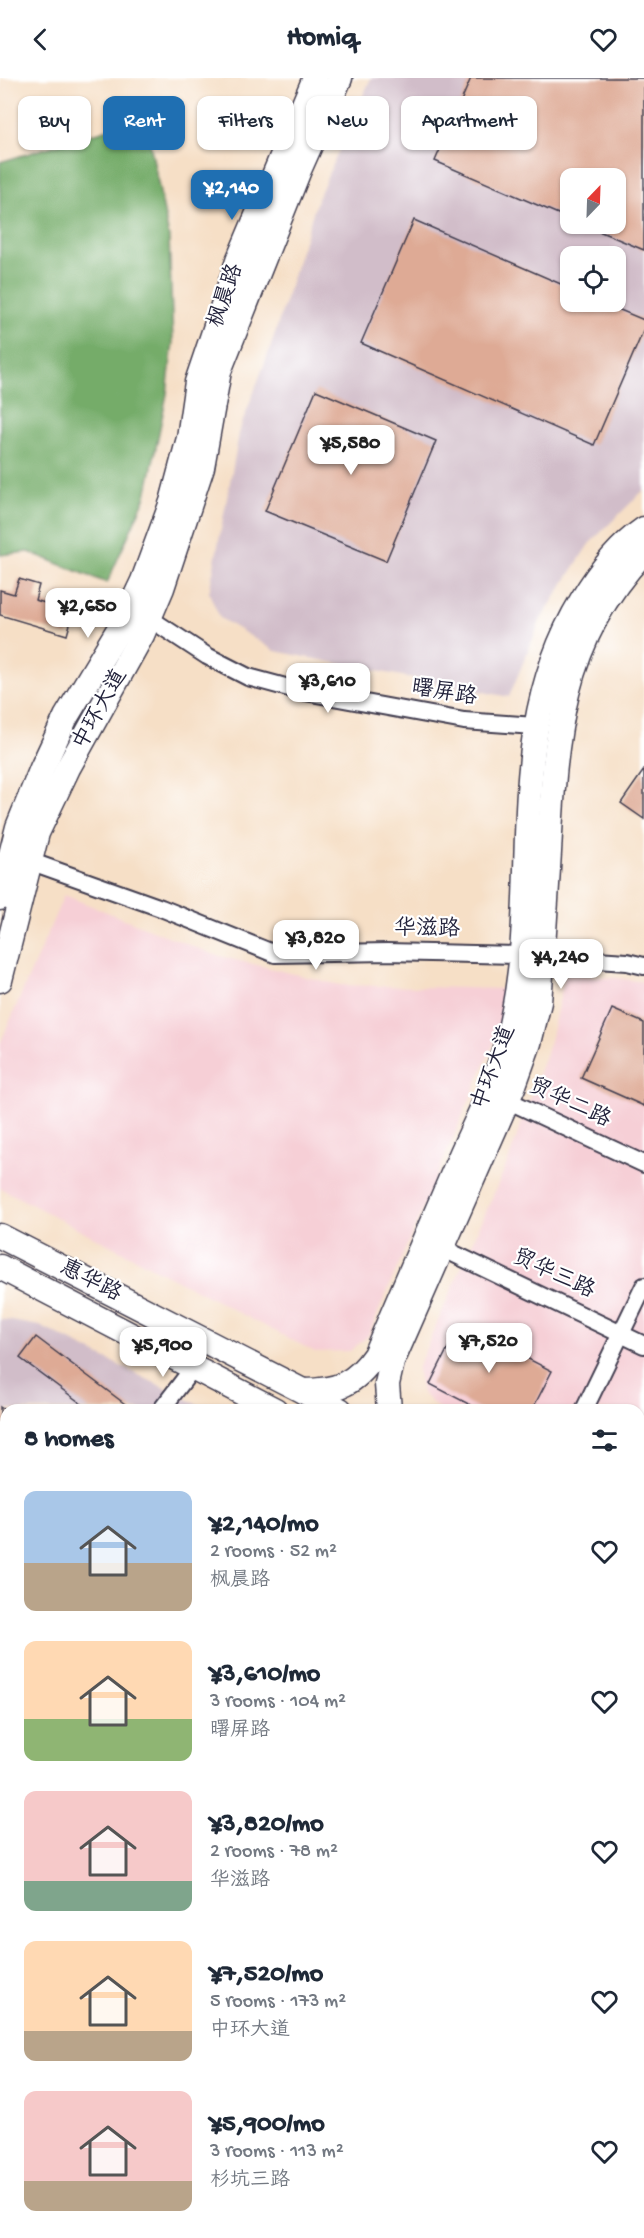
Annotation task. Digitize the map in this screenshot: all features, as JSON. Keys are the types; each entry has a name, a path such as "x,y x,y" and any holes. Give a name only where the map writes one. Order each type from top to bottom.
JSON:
{"street":[{"name":"枫晨路","path":"197,382 238,261 315,78"},
{"name":"枫晨路","path":"219,371 299,170 340,78"},
{"name":"中环大道","path":"0,898 14,857 37,832 68,768 149,618 202,467 214,411 219,371"},
{"name":"中环大道","path":"0,980 14,857 22,817 66,717 125,620 143,581 172,502 189,438 197,382"},
{"name":"中环大道","path":"389,1404 387,1384 392,1362 507,1100 531,1033 539,1002 531,956 531,748 552,661 574,613 599,572 644,529"},
{"name":"中环大道","path":"303,1391 328,1391 348,1383 365,1370 375,1354 496,1073 531,956 554,751 571,674 598,614 619,578 644,552"},
{"name":"曙屏路","path":"149,618 207,656 248,677 300,692 464,721 535,726"},
{"name":"华滋路","path":"14,857 275,954 387,952 531,956 627,962 644,966"},
{"name":"贸华二路","path":"507,1100 644,1164"},
{"name":"惠华路","path":"0,1236 328,1404"},
{"name":"贸华三路","path":"442,1248 622,1332 644,1345"},
{"name":"惠华路","path":"0,1267 263,1404"},
{"path":"587,1404 644,1286"},
{"path":"166,1404 193,1368"}],"shaded area":[{"path":"371,78 644,78 644,490 589,544 541,619 509,697 275,651 220,618 209,593 240,429 270,349 317,200 339,150 389,150 389,96 363,96"},
{"path":"64,895 215,955 340,985 507,989 499,1031 368,1336 350,1351 315,1352 0,1188 0,1044"},
{"path":"565,975 644,982 644,1404 434,1404 422,1393 417,1369 509,1159 550,1041"},
{"path":"0,1319 40,1326 197,1404 0,1404"}],"green space":[{"path":"103,131 103,150 151,150 169,237 173,342 167,394 146,496 107,583 29,552 0,555 0,162 40,150 91,150 91,134"}],"building":[{"path":"471,78 644,78 644,250 606,234 626,234 626,168 560,168 560,215 435,161 440,150 537,150 537,96 463,96"},
{"path":"414,220 560,284 560,312 625,312 644,320 644,329 594,445 361,343"},
{"path":"316,390 436,441 386,561 265,511"},
{"path":"19,579 39,585 35,600 55,606 59,593 77,599 67,635 0,615 0,590 14,594"},
{"path":"644,770 644,819 621,803"},
{"path":"612,1009 644,1023 644,1106 581,1078"},
{"path":"460,1324 552,1371 535,1404 468,1404 430,1384"},
{"path":"36,1337 125,1404 82,1404 20,1358"}]}
